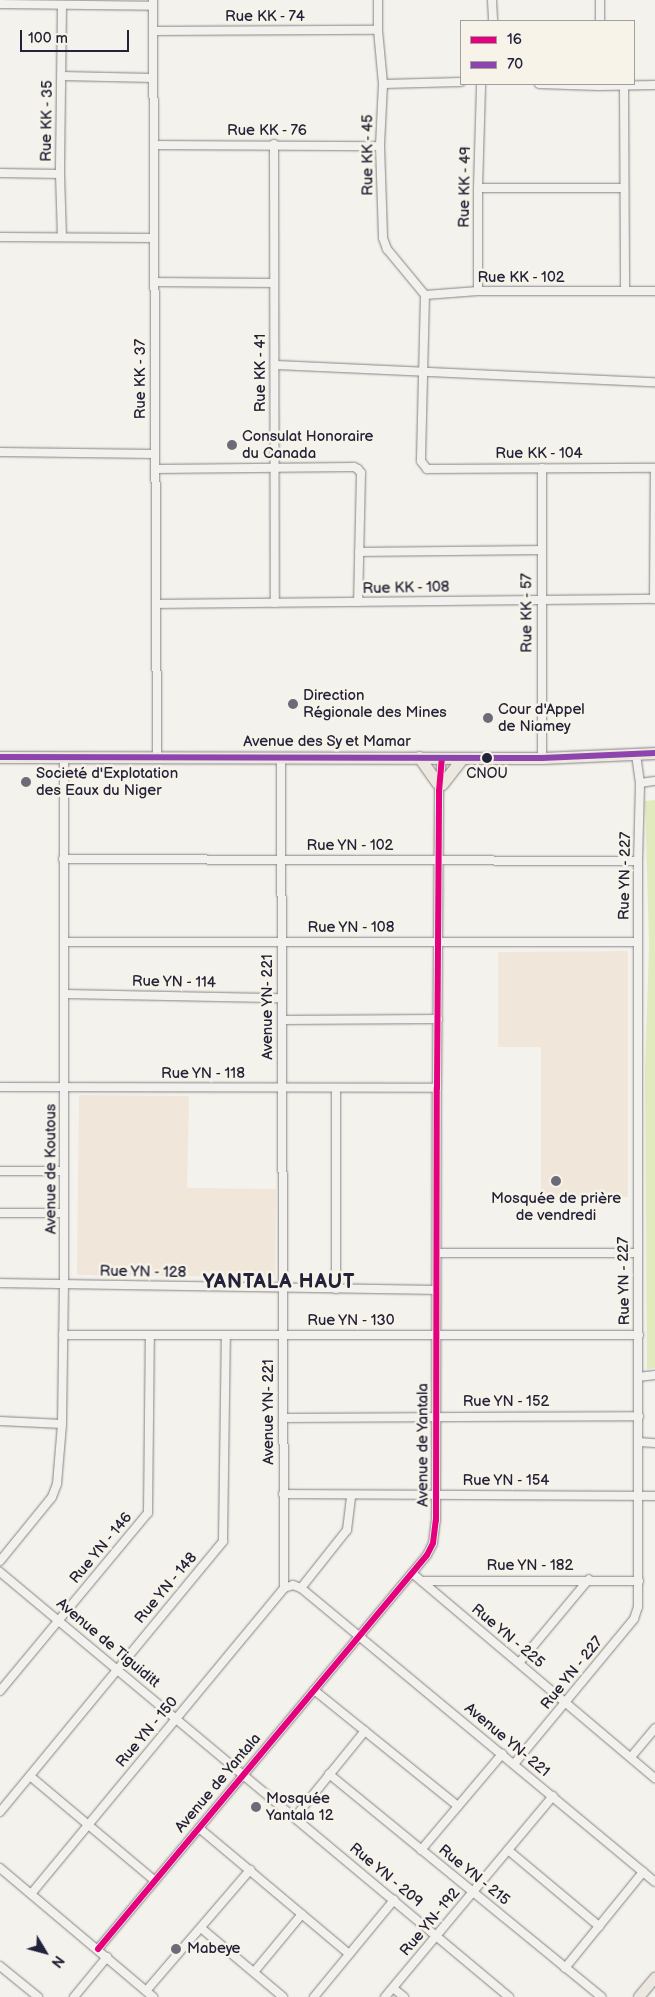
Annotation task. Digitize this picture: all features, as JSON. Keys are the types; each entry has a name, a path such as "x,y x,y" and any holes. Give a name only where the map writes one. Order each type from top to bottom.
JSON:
{"highway":[{"name":"Avenue des Sy et Mamar","path":"0,757 542,758 655,753"},
{"path":"419,757 439,786 462,758"}],"main road":[{"path":"640,1997 655,1979"}],"street":[{"name":"Rue KK - 45","path":"378,0 378,30 383,84 380,146 383,238 387,249 425,295"},
{"path":"492,0 493,20"},
{"path":"600,0 600,20"},
{"path":"0,4 153,3"},
{"name":"Rue KK - 37","path":"153,3 157,758"},
{"name":"Rue KK - 35","path":"62,5 60,174 62,237"},
{"name":"Rue KK - 74","path":"153,31 378,30"},
{"path":"62,76 153,78"},
{"path":"383,84 460,82"},
{"name":"Rue KK - 49","path":"478,291 481,85"},
{"path":"599,85 655,85"},
{"path":"624,86 625,291"},
{"name":"Rue KK - 76","path":"154,145 274,144 380,146"},
{"name":"Rue KK - 41","path":"274,144 275,603"},
{"path":"0,173 60,174"},
{"path":"478,188 623,188"},
{"path":"0,237 154,238"},
{"path":"154,282 273,283"},
{"name":"Rue KK - 102","path":"425,295 478,291 655,291"},
{"path":"424,373 425,295"},
{"path":"275,365 655,382"},
{"name":"Rue KK - 104","path":"424,373 421,461 427,469 655,468"},
{"path":"0,452 155,454"},
{"path":"156,469 354,467 358,469 361,473 358,602"},
{"name":"Rue KK - 57","path":"542,468 540,600 542,758"},
{"path":"654,599 655,468"},
{"path":"359,552 541,550"},
{"name":"Rue KK - 108","path":"156,604 654,599"},
{"name":"Rue YN - 227","path":"514,1764 634,1618 638,1607 639,1335 637,1253 638,861 640,783 636,754"},
{"name":"Avenue de Koutous","path":"0,1561 56,1491 62,1424 65,1087 64,758"},
{"name":"Avenue YN- 221","path":"281,758 284,1588"},
{"name":"Avenue de Yantala","path":"98,1949 427,1555 433,1543 436,1520 438,1335 436,1290 440,758"},
{"path":"640,783 655,781"},
{"name":"Rue YN - 102","path":"63,860 638,861"},
{"name":"Rue YN - 108","path":"64,942 638,942"},
{"name":"Rue YN - 114","path":"65,994 282,998"},
{"path":"282,1020 438,1019"},
{"name":"Rue YN - 118","path":"0,1087 437,1088"},
{"path":"336,1088 336,1289"},
{"path":"0,1171 64,1171"},
{"path":"0,1213 64,1212"},
{"path":"437,1253 637,1253"},
{"name":"Rue YN - 128","path":"0,1284 436,1290"},
{"name":"Rue YN - 130","path":"63,1335 639,1335"},
{"name":"Rue YN - 146","path":"0,1691 148,1513 150,1335"},
{"name":"Rue YN - 148","path":"0,1812 223,1541 226,1335"},
{"path":"638,1377 655,1374"},
{"name":"Rue YN - 152","path":"283,1418 638,1416"},
{"path":"0,1421 62,1424"},
{"path":"639,1442 655,1443"},
{"name":"Rue YN - 154","path":"283,1494 655,1496"},
{"path":"284,1588 293,1585 300,1588 348,1530 351,1495"},
{"name":"Avenue de Tiguiditt","path":"0,1572 244,1774"},
{"name":"Rue YN - 225","path":"412,1573 655,1778"},
{"path":"519,1662 589,1579"},
{"name":"Rue YN - 182","path":"422,1580 589,1579 639,1581"},
{"name":"Rue YN - 150","path":"31,1894 284,1588"},
{"name":"Avenue YN- 221","path":"300,1588 655,1882"},
{"path":"314,1690 458,1806"},
{"path":"631,1757 655,1728"},
{"path":"295,1816 365,1731"},
{"path":"421,1850 502,1754"},
{"name":"Rue YN - 209","path":"244,1774 509,1997"},
{"name":"Rue YN - 215","path":"330,1774 601,1997"},
{"path":"30,1776 155,1881"},
{"name":"Rue YN- 192","path":"385,1997 553,1796"},
{"path":"199,1828 349,1954"},
{"path":"508,1850 599,1926"},
{"path":"0,1868 153,1997"},
{"path":"146,1991 250,1870"},
{"path":"565,1968 643,1872"},
{"path":"314,1997 394,1900"},
{"path":"254,1972 302,1914"},
{"path":"201,1928 283,1997"},
{"path":"74,1997 107,1957"},
{"path":"0,1978 3,1968 38,1997"},
{"path":"393,1988 404,1997"}],"shaded area":[{"path":"628,951 628,1197 541,1198 541,1047 498,1047 498,952"},
{"path":"79,1095 189,1096 187,1188 276,1189 275,1277 77,1275"}],"green space":[{"path":"655,800 655,1368 647,1369 645,1072 649,945 645,801"}],"transit line":[{"name":"70","path":"0,757 542,758 655,753"},
{"name":"16","path":"98,1949 427,1555 433,1543 436,1520 439,791 442,758"}],"place":[{"name":"Consulat Honoraire du Canada","path":"232,445"},
{"name":"Direction Régionale des Mines","path":"293,704"},
{"name":"Cour d'Appel de Niamey","path":"488,718"},
{"name":"CNOU","path":"487,758"},
{"name":"Societé d'Explotation des Eaux du Niger","path":"26,782"},
{"name":"Mosquée de prière de vendredi","path":"556,1181"},
{"name":"Mosquée Yantala 12","path":"256,1807"},
{"name":"Mabeye","path":"176,1949"}],"district":[{"name":"YANTALA HAUT","path":"279,1282"}]}
